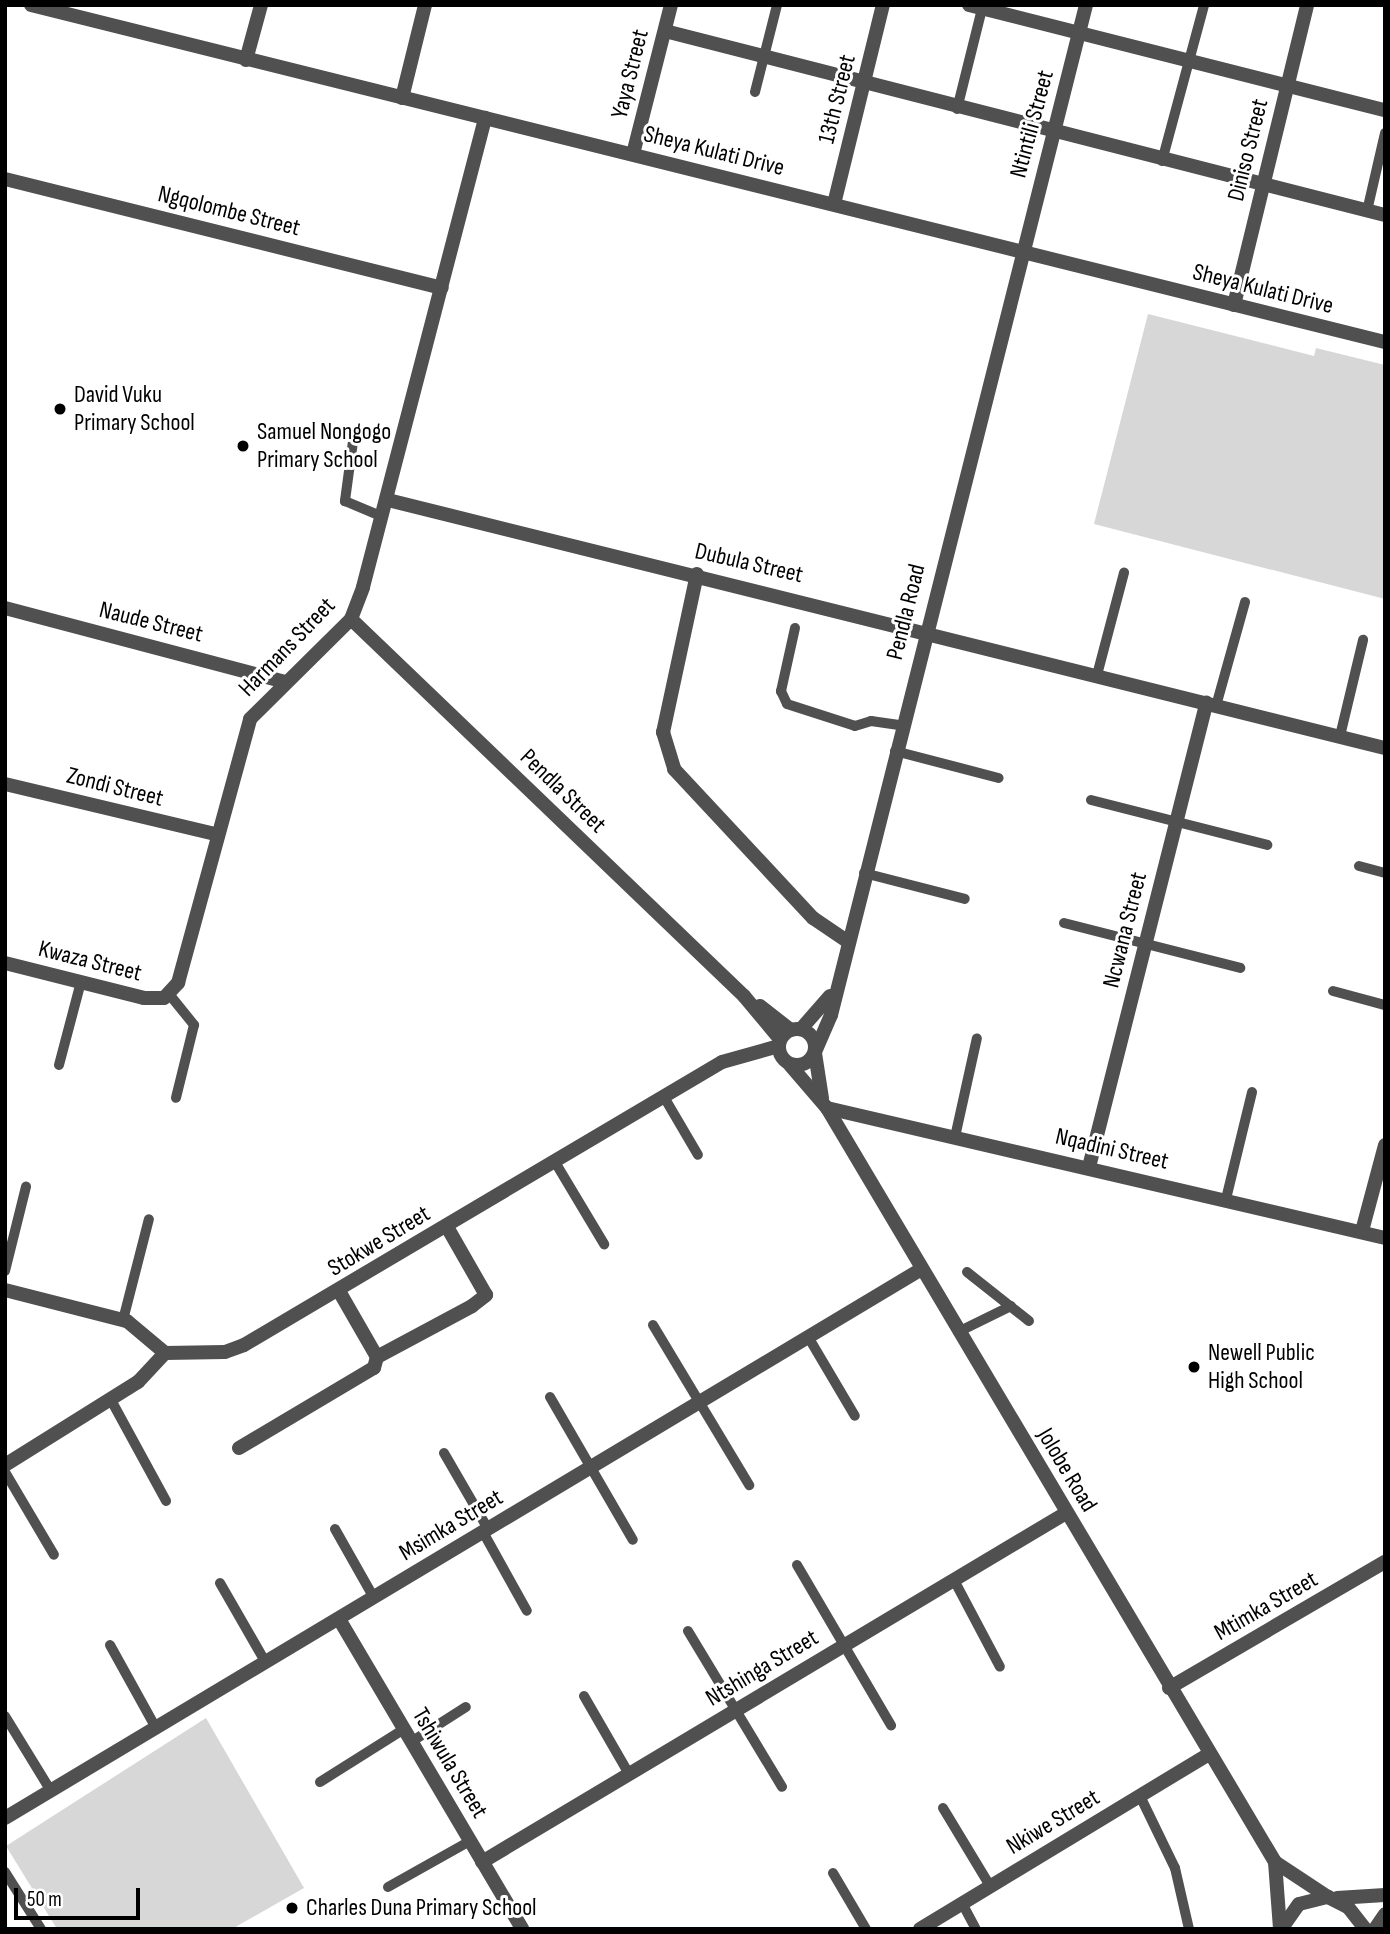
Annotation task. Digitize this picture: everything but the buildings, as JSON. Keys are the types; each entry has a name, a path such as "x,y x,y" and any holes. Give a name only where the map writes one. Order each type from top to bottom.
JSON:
{"street":[{"name":"Sheya Kulati Drive","path":"31,5 834,204 1021,254 1385,342"},
{"path":"246,60 261,5"},
{"path":"402,98 425,5"},
{"name":"Yaya Street","path":"633,154 671,5"},
{"name":"13th Street","path":"834,204 883,5"},
{"name":"Ntintili Street","path":"1021,254 1086,5"},
{"name":"Diniso Street","path":"1234,305 1307,5"},
{"path":"978,6 1385,110"},
{"path":"665,31 864,87 1385,215"},
{"name":"Harmans Street","path":"167,996 178,983 215,834 250,719 351,619 388,500 485,118"},
{"name":"Ngqolombe Street","path":"5,179 442,288"},
{"name":"Pendla Road","path":"815,1052 825,1035 1021,254"},
{"name":"Dubula Street","path":"388,500 925,629 1211,705 1385,747"},
{"path":"696,574 663,732 674,769 813,918 847,941"},
{"name":"Naude Street","path":"5,608 285,682"},
{"name":"Pendla Street","path":"351,619 788,1036"},
{"name":"Ncwana Street","path":"1088,1167 1176,821 1211,705"},
{"name":"Zondi Street","path":"5,783 215,834"},
{"name":"Kwaza Street","path":"5,963 81,982 167,996"},
{"name":"Pendla Road","path":"788,1036 821,1012 837,982"},
{"path":"788,1036 814,1040 815,1052 805,1065 790,1065"},
{"name":"Jolobe Road","path":"788,1036 790,1065 825,1104 920,1270 1275,1862 1332,1897 1365,1929"},
{"name":"Stokwe Street","path":"165,1353 225,1352 339,1291 722,1062 788,1036"},
{"name":"Jolobe Road","path":"815,1052 825,1104"},
{"name":"Nqadini Street","path":"825,1104 1385,1238"},
{"path":"1362,1231 1385,1145"},
{"path":"377,1357 484,1299 447,1227"},
{"name":"Msimka Street","path":"5,1818 700,1402 810,1340 920,1270"},
{"path":"5,1290 123,1320 165,1353 111,1400 5,1465"},
{"path":"239,1448 374,1368 377,1357 339,1291"},
{"name":"Ntshinga Street","path":"482,1862 1066,1513"},
{"name":"Mtimka Street","path":"1169,1688 1385,1562"},
{"name":"Tshiwula Street","path":"339,1619 522,1929"},
{"name":"Nkiwe Street","path":"920,1929 1209,1754"},
{"name":"Jolobe Road","path":"1275,1862 1280,1929"},
{"path":"1280,1929 1299,1904 1332,1897 1385,1895"},
{"path":"1375,1929 1385,1914"}],"lane":[{"path":"755,92 777,5"},
{"path":"1161,161 1204,5"},
{"path":"957,109 978,6"},
{"path":"1367,211 1385,134"},
{"path":"354,435 345,501 383,517"},
{"path":"1097,675 1124,573"},
{"path":"1211,705 1245,602"},
{"path":"795,628 781,691 787,704 855,726 871,720 901,725"},
{"path":"1340,736 1363,640"},
{"path":"895,751 999,778"},
{"path":"1091,800 1267,845"},
{"path":"1359,866 1385,873"},
{"path":"864,873 965,899"},
{"path":"1064,923 1240,968"},
{"path":"59,1065 81,982"},
{"path":"1333,992 1385,1005"},
{"path":"167,996 194,1025 176,1098"},
{"path":"955,1137 977,1038"},
{"path":"1226,1199 1252,1092"},
{"path":"664,1097 698,1155"},
{"path":"555,1163 604,1244"},
{"path":"5,1271 26,1187"},
{"path":"123,1320 149,1219"},
{"path":"967,1272 1029,1321"},
{"path":"958,1332 1011,1306"},
{"path":"653,1325 749,1485"},
{"path":"810,1340 855,1416"},
{"path":"550,1397 632,1540"},
{"path":"111,1400 166,1501"},
{"path":"443,1453 527,1611"},
{"path":"5,1472 54,1555"},
{"path":"335,1529 374,1598"},
{"path":"797,1565 891,1725"},
{"path":"954,1580 1000,1667"},
{"path":"220,1583 266,1663"},
{"path":"688,1631 782,1787"},
{"path":"110,1645 156,1728"},
{"path":"584,1696 629,1774"},
{"path":"320,1782 466,1707"},
{"path":"5,1716 51,1791"},
{"path":"1140,1796 1175,1868 1189,1929"},
{"path":"943,1808 990,1886"},
{"path":"388,1887 470,1841"},
{"path":"5,1872 41,1929"},
{"path":"834,1872 866,1929"},
{"path":"962,1903 976,1929"}],"shaded area":[{"path":"1148,314 1314,356 1316,348 1385,365 1385,599 1094,524"},
{"path":"206,1718 304,1888 232,1929 57,1929 6,1846"}],"place":[{"name":"David Vuku Primary School","path":"60,409"},
{"name":"Samuel Nongogo Primary School","path":"243,446"},
{"name":"Newell Public High School","path":"1194,1367"},
{"name":"Charles Duna Primary School","path":"292,1908"}]}
